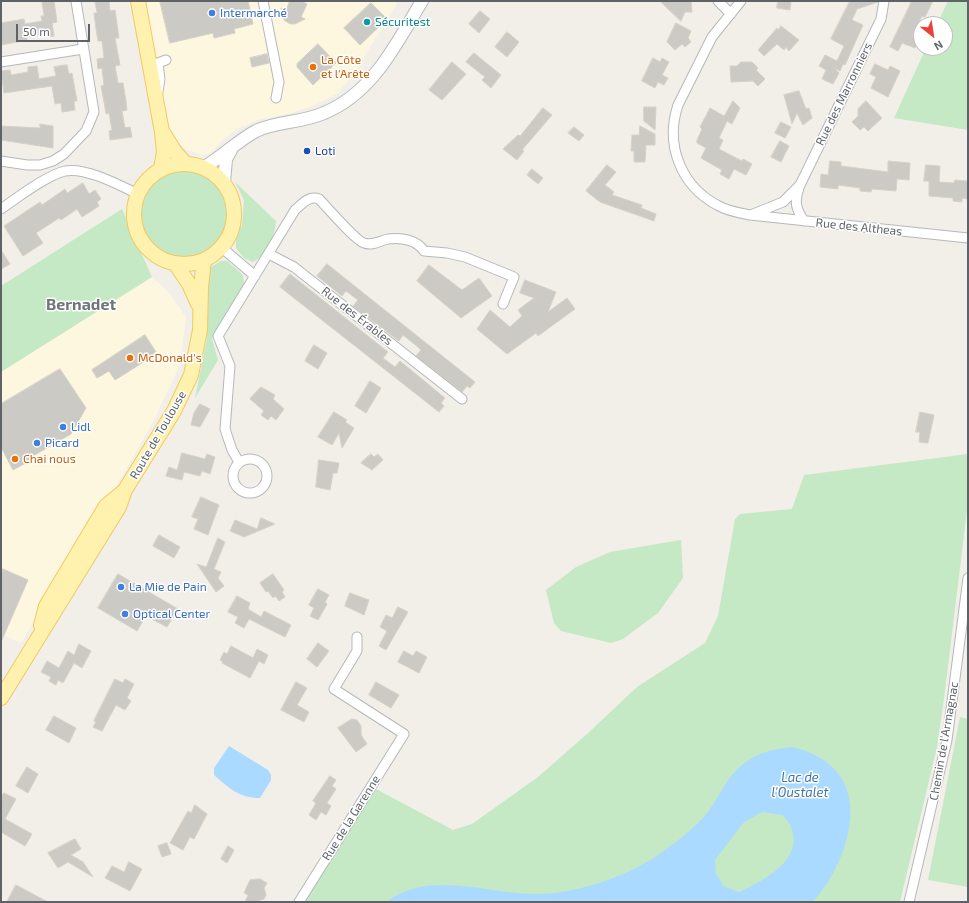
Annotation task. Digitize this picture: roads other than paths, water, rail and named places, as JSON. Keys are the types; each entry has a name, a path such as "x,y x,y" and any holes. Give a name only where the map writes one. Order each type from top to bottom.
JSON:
{"main road":[{"path":"138,1 162,132 164,152 161,169"},
{"path":"162,132 175,152 186,164"},
{"path":"186,164 203,168 214,174 224,183 232,198 234,215 230,232 221,247 204,260 190,263 175,263 161,258 149,249 140,237 135,223 134,208 138,194 148,180 161,169 174,165 186,164"},
{"name":"Route de Toulouse","path":"1,698 119,507 125,490 174,411 191,375 200,330 200,308 204,260"},
{"path":"175,263 189,284 200,308"}],"street":[{"path":"1,161 27,165 40,165 53,161 64,154 86,131 94,112 76,1"},
{"path":"263,1 279,82 276,98"},
{"path":"203,168 243,139 258,131 301,121 323,114 355,95 383,66 422,1"},
{"path":"718,1 731,14"},
{"path":"741,1 712,37 678,104 674,116 672,136 675,152 682,171 695,190 718,206 750,215"},
{"name":"Rue des Marronniers","path":"804,221 796,207 795,199 800,185 881,19 884,1"},
{"path":"1,62 83,48"},
{"path":"157,104 160,79 158,63 166,60"},
{"path":"224,183 226,159 233,147"},
{"path":"1,209 53,176 65,171 82,171 138,194"},
{"name":"Rue des Marronniers","path":"750,215 783,202 800,185"},
{"path":"239,462 232,450 225,429 230,366 218,336 295,210 306,200 315,198 319,200 362,243 372,245 388,239 412,240 421,245 424,251 447,253 465,257 514,277 503,304"},
{"name":"Rue des Altheas","path":"750,215 968,238"},
{"path":"221,247 255,276"},
{"name":"Rue des Érables","path":"269,254 294,266 462,399"},
{"name":"Chemin de l'Armagnac","path":"909,902 947,740 968,578"},
{"name":"Rue de la Garenne","path":"299,902 404,734 334,689 357,651 357,637"}],"water":[{"path":"229,746 268,770 271,775 271,780 260,798 253,798 240,794 214,775 214,768"},
{"name":"Lac de l'Oustalet","path":"792,747 800,749 816,755 830,765 841,777 849,799 850,815 844,847 830,878 822,891 812,902 386,902 403,892 421,887 440,885 459,886 517,893 546,894 576,889 616,877 640,866 662,852 694,827 709,811 736,770 752,758 781,748","holes":["762,812 782,815 790,825 793,839 792,850 787,860 769,876 739,892 723,886 716,873 715,860 744,822"]}],"place":[{"name":"Intermarché","path":"212,13"},
{"name":"Sécuritest","path":"367,22"},
{"name":"La Côte et l'Arête","path":"313,67"},
{"name":"Loti","path":"307,151"},
{"name":"McDonald's","path":"130,358"},
{"name":"Lidl","path":"63,427"},
{"name":"Picard","path":"37,443"},
{"name":"Chai nous","path":"15,459"},
{"name":"La Mie de Pain","path":"121,587"},
{"name":"Optical Center","path":"125,614"}],"district":[{"name":"Bernadet","path":"81,305"}]}
